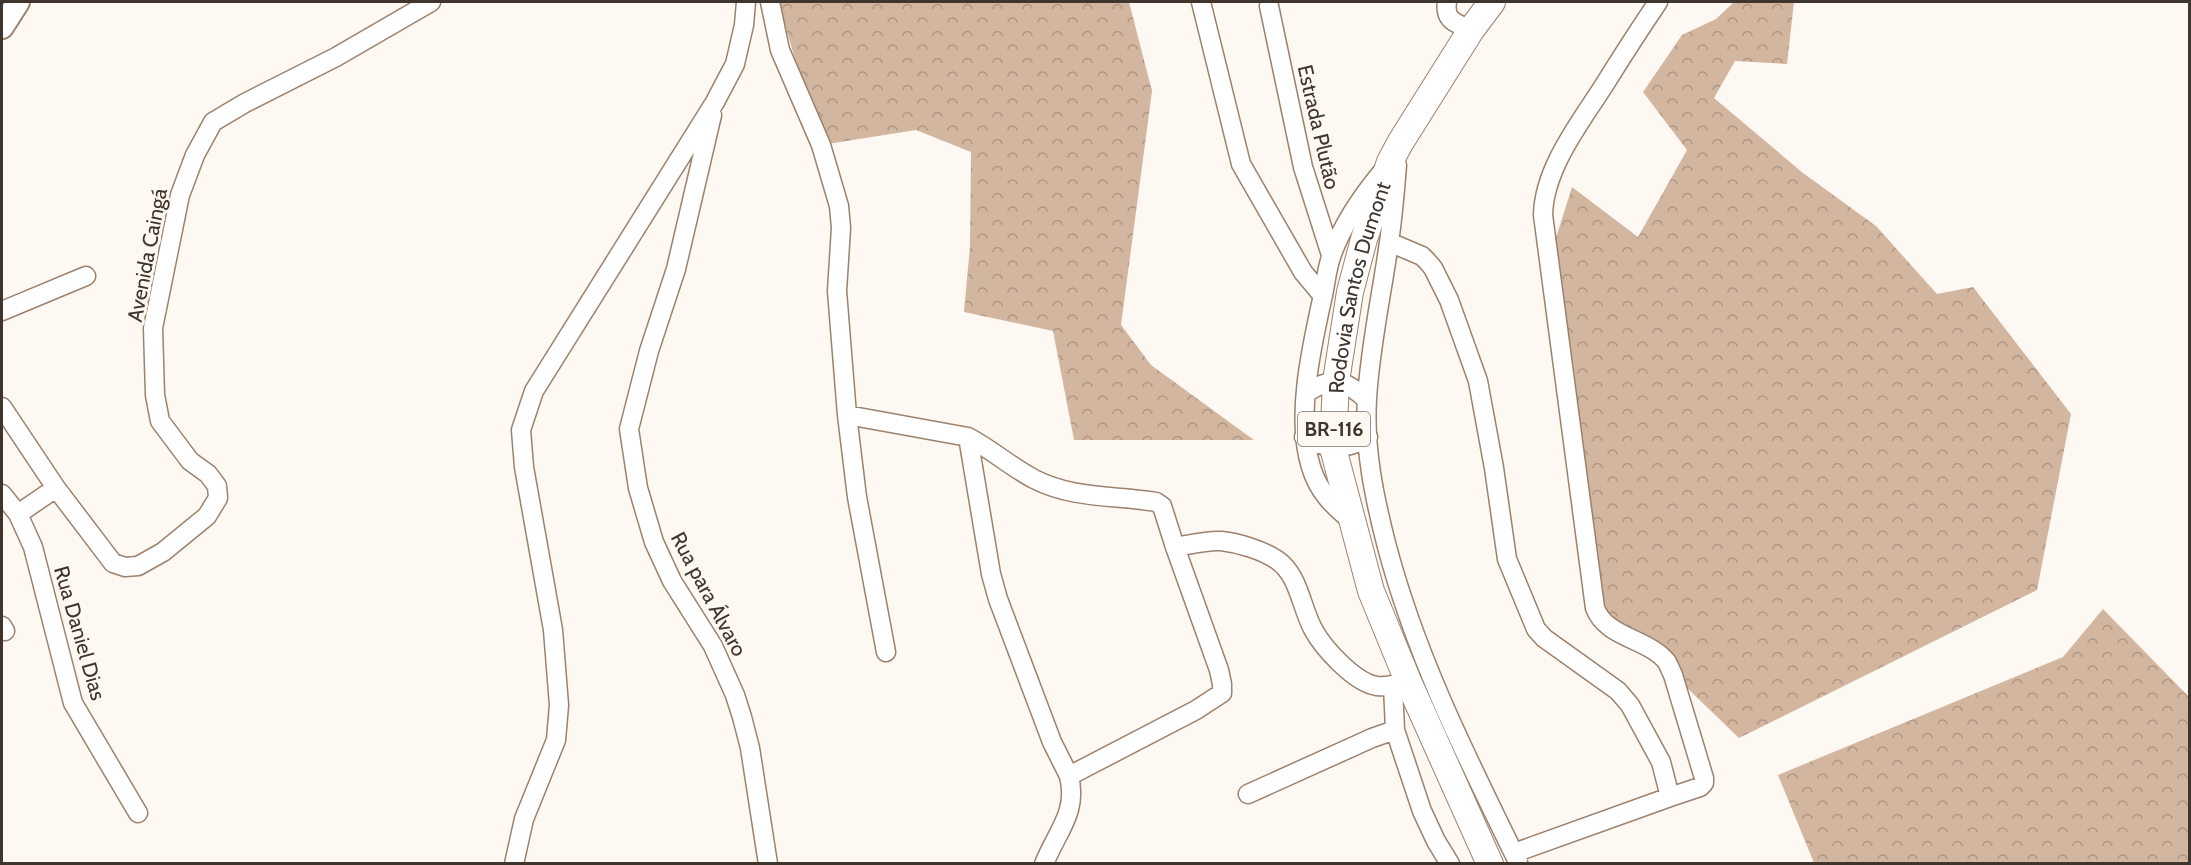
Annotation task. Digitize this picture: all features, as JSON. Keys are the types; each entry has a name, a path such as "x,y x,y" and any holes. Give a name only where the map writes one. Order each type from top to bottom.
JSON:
{"highway":[{"name":"Rodovia Santos Dumont","path":"1490,864 1401,683 1371,591 1333,448 1336,381 1350,292 1364,239 1395,152 1471,30 1492,2"}],"main road":[{"path":"2,27 18,2"}],"street":[{"name":"Avenida Caingá","path":"56,488 113,563 125,567 138,566 163,552 207,516 218,498 217,486 208,474 190,461 160,421 155,395 153,328 180,195 195,155 213,122 245,103 336,57 431,2"},
{"path":"514,864 524,819 556,740 559,705 553,630 524,467 521,430 534,391 715,102 735,64 744,25 746,2"},
{"path":"770,2 780,50 821,145 838,206 841,228 837,291 847,414 857,497 886,652"},
{"path":"1201,2 1240,164 1303,272 1323,296"},
{"path":"1447,2 1446,13 1449,18 1471,30"},
{"path":"1395,152 1389,242 1367,400 1374,499 1407,613 1464,752 1516,858 1700,787 1704,783 1673,675 1666,662 1653,651 1599,620 1595,608 1543,215 1543,200 1548,185 1567,143 1658,2"},
{"name":"Estrada Plutão","path":"1269,6 1303,167 1331,255"},
{"name":"Rua para Álvaro","path":"715,102 676,269 649,351 629,429 638,488 654,542 672,580 713,646 735,695 750,748 768,864"},
{"path":"1352,520 1335,508 1321,491 1311,468 1304,437 1306,393 1331,255 1353,211 1395,152"},
{"path":"1389,242 1422,256 1434,268 1449,300 1478,381 1494,468 1507,559 1536,629 1544,638 1618,691 1630,705 1661,762 1670,797"},
{"path":"2,311 86,276"},
{"path":"1306,393 1320,384 1336,381 1353,387 1367,400"},
{"path":"2,407 56,488 18,514"},
{"path":"847,414 968,437 986,446 1034,478 1053,486 1094,497 1156,502 1162,506 1219,670 1222,693 1196,710 1069,776"},
{"path":"968,437 998,599 1052,742 1069,776 1073,793 1067,816 1044,864"},
{"path":"1304,437 1333,448 1356,444 1368,437"},
{"name":"Rua Daniel Dias","path":"2,494 18,514 33,547 73,703 138,813"},
{"path":"1175,547 1219,541 1256,550 1278,561 1291,574 1313,629 1331,654 1365,683 1376,686 1401,683 1395,730 1422,811 1450,864"},
{"path":"1248,794 1362,742 1395,730"}],"green space":[{"path":"778,2 1129,2 1152,91 1121,325 1151,365 1254,440 1074,440 1053,331 964,312 970,246 971,152 916,130 821,145"},
{"path":"1734,2 1794,2 1787,64 1735,61 1714,98 1803,173 1876,226 1937,294 1973,287 2071,414 2037,590 1739,738 1601,605 1549,260 1572,187 1638,237 1687,150 1643,92 1682,35 1716,19"},
{"path":"2103,609 2189,697 2189,863 1814,863 1778,775 2063,657"}]}
